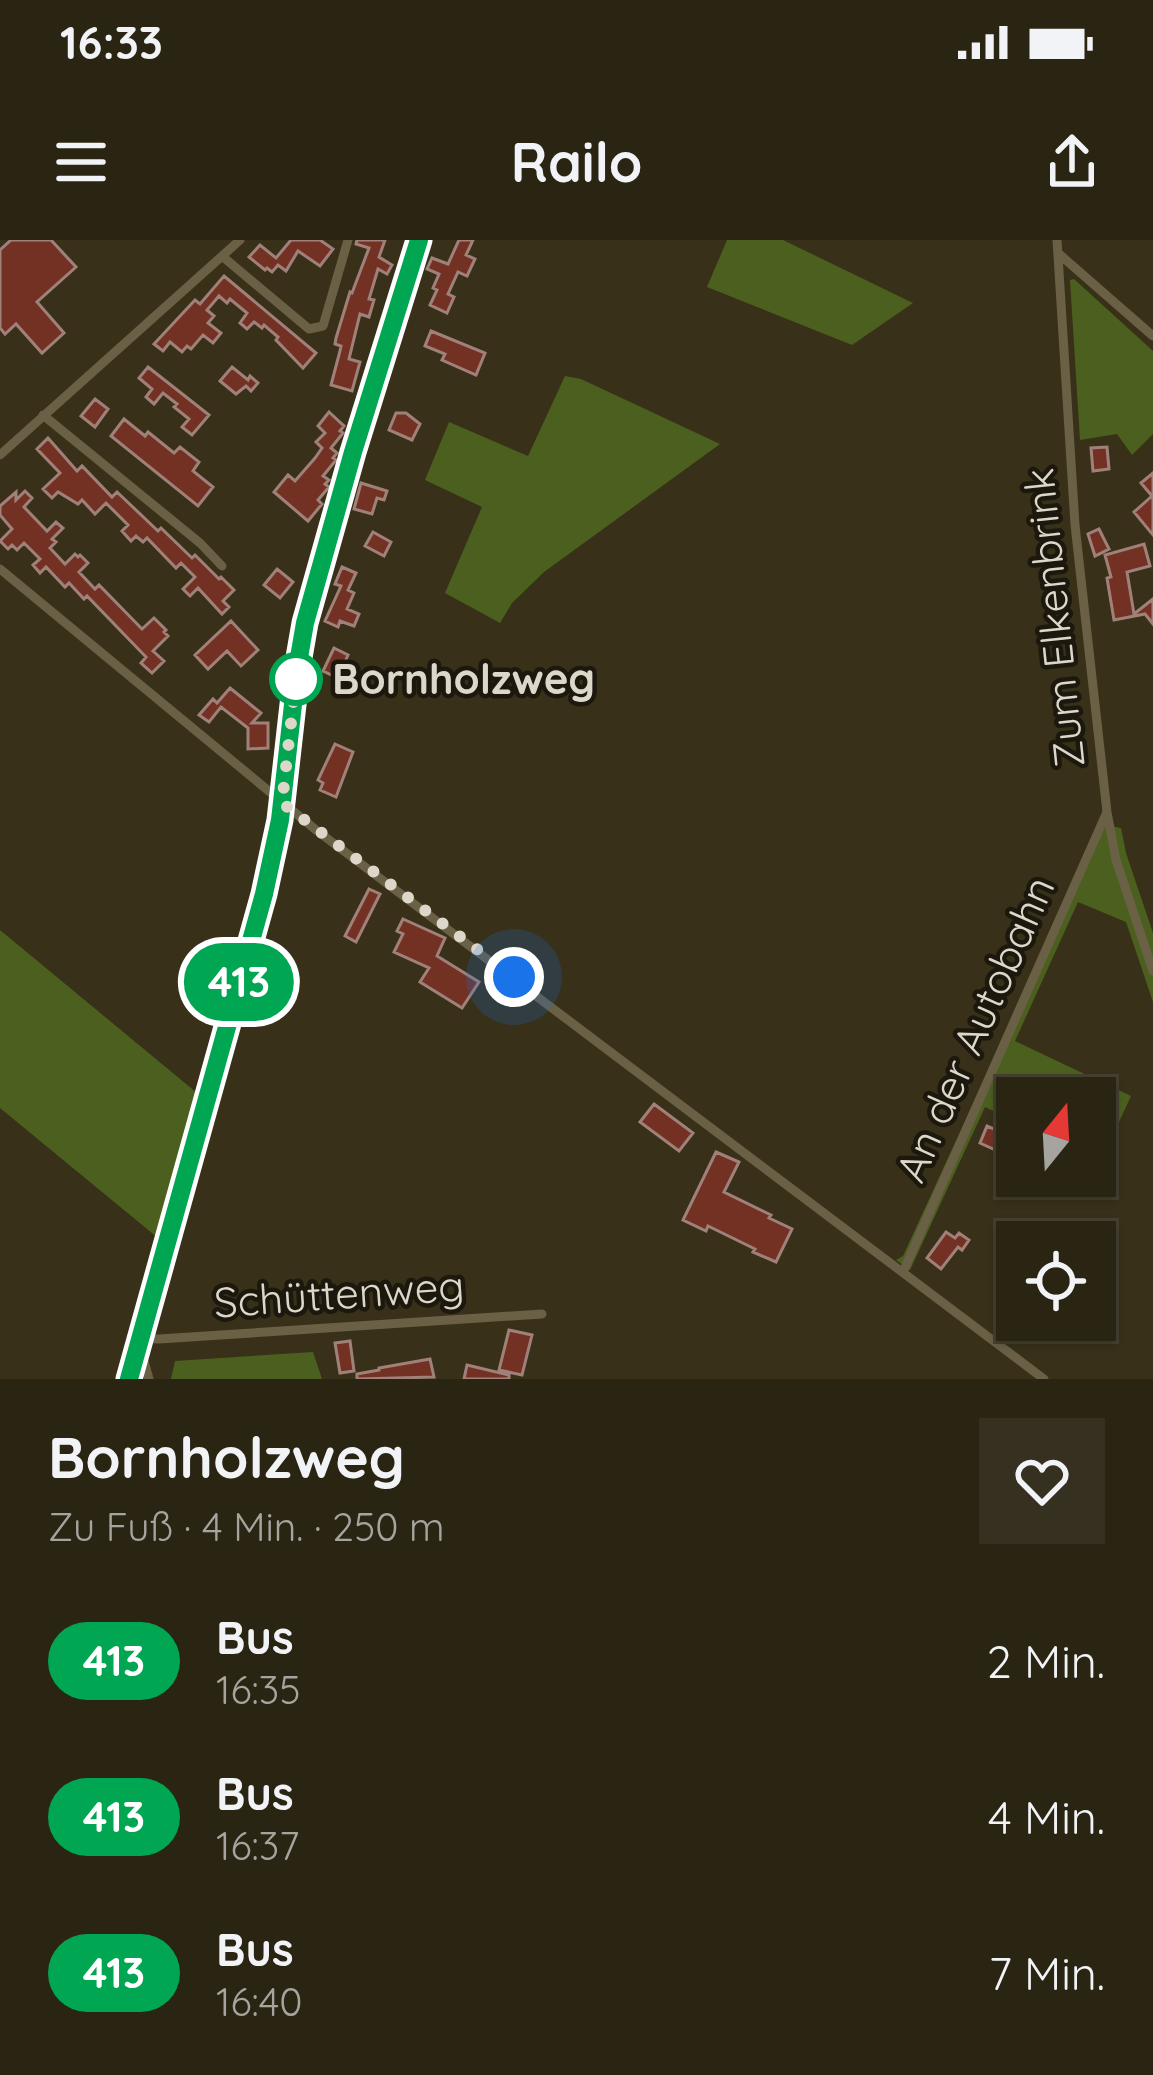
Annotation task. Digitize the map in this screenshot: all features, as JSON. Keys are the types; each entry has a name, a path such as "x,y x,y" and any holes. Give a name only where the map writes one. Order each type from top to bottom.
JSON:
{"street":[{"path":"0,455 240,240"},
{"path":"222,256 309,329 323,326 348,240"},
{"path":"129,1379 264,894 282,803 305,623 418,240"},
{"path":"1057,246 1153,336"},
{"name":"Zum Elkenbrink","path":"1057,246 1075,525 1107,812 1116,860 1153,970"},
{"path":"43,415 222,566"},
{"path":"0,569 282,803 1044,1379"},
{"name":"An der Autobahn","path":"903,1273 1107,812"},
{"path":"1088,857 1106,853 1116,860"},
{"name":"Schüttenweg","path":"140,1338 542,1314"},
{"path":"135,1356 144,1361 149,1379"}],"green space":[{"path":"727,240 783,240 913,303 852,345 707,287"},
{"path":"1070,280 1153,351 1153,434 1132,455 1117,434 1080,440"},
{"path":"565,376 581,379 720,444 544,572 512,603 500,623 445,593 482,507 425,480 449,422 528,456"},
{"path":"1099,824 1121,828 1153,933 1153,1002 1126,922 1078,902 1015,1041 1091,1077 996,1077 996,1112 985,1107 910,1270 896,1260 903,1256"},
{"path":"0,930 197,1093 158,1238 0,1108"},
{"path":"1116,1089 1131,1096 1116,1128"},
{"path":"313,1352 322,1379 171,1379 175,1361"}],"building":[{"path":"11,240 51,240 76,267 37,302 64,333 42,353 16,324 5,334 0,328 0,250"},
{"path":"291,240 320,240 333,249 320,266 298,251 286,271 278,265 272,272 265,270 249,257 260,245 276,258"},
{"path":"357,240 385,240 379,257 392,265 387,274 378,269 369,317 360,314 349,359 360,362 352,391 331,385 341,346 335,344 336,338 369,248 356,244"},
{"path":"459,240 473,240 466,255 475,259 467,276 458,272 448,294 454,297 447,313 430,305 439,274 427,269 432,258 448,264"},
{"path":"224,276 316,353 303,368 264,325 254,322 247,329 240,323 247,313 219,296 207,310 214,316 208,323 221,333 213,343 203,335 182,352 170,342 163,351 154,344"},
{"path":"431,331 485,353 476,375 442,360 445,354 425,346"},
{"path":"148,367 209,415 192,435 182,427 189,419 174,407 177,404 163,393 154,404 146,397 152,389 139,378"},
{"path":"232,367 258,383 251,391 246,386 236,394 220,381"},
{"path":"95,399 108,409 95,427 81,416"},
{"path":"329,412 344,426 343,433 331,448 337,453 336,460 323,476 329,487 308,521 274,492 288,475 295,481 322,448 316,442 325,433 318,426"},
{"path":"396,413 406,413 420,424 412,440 389,430"},
{"path":"124,419 174,453 180,447 199,462 193,471 213,487 198,506 111,436"},
{"path":"48,438 77,471 82,466 112,497 117,492 158,531 161,528 192,558 195,555 221,577 234,590 223,601 229,607 222,614 198,588 190,596 183,589 195,577 181,563 176,568 147,538 143,542 136,536 131,541 122,531 128,525 106,503 95,514 82,500 78,504 58,492 52,498 43,489 60,473 37,449"},
{"path":"1107,447 1109,469 1093,471 1091,448"},
{"path":"1153,473 1153,535 1134,512 1152,496 1141,483"},
{"path":"361,483 387,491 384,500 377,498 372,514 354,509"},
{"path":"25,491 32,498 24,507 47,531 56,522 63,528 50,548 65,564 80,555 88,563 79,572 95,589 99,585 142,629 154,618 166,630 168,636 153,651 164,661 152,673 141,663 146,657 87,596 84,599 69,583 65,587 46,567 40,573 33,565 40,559 24,543 17,550 0,541 12,529 0,515 0,506 16,492 16,500"},
{"path":"1099,529 1109,549 1095,556 1088,534"},
{"path":"373,532 391,542 384,556 365,546"},
{"path":"1144,544 1150,566 1127,572 1134,614 1153,599 1153,624 1145,614 1114,620 1105,555"},
{"path":"342,567 356,573 348,590 354,593 347,609 359,614 354,626 340,621 338,627 325,621 341,586 335,584"},
{"path":"277,569 293,582 280,598 264,585"},
{"path":"231,621 258,650 241,666 227,651 208,669 195,655"},
{"path":"334,648 348,655 338,678 323,671"},
{"path":"230,688 261,713 252,723 268,723 268,748 248,749 248,728 221,707 209,722 199,715"},
{"path":"335,744 353,752 336,797 320,790 323,783 318,780"},
{"path":"369,889 380,894 356,942 345,936"},
{"path":"403,919 445,938 437,956 479,982 462,1008 420,982 429,968 394,952 403,934 397,931"},
{"path":"654,1104 693,1133 679,1151 640,1122"},
{"path":"987,1126 996,1130 996,1150 980,1143"},
{"path":"716,1152 739,1162 724,1192 792,1229 776,1262 708,1226 706,1231 683,1220"},
{"path":"946,1232 969,1240 941,1269 927,1258"},
{"path":"509,1330 532,1335 522,1375 499,1370"},
{"path":"350,1341 354,1371 340,1373 335,1343"},
{"path":"430,1359 434,1377 357,1379 357,1374"},
{"path":"467,1365 509,1375 509,1379 464,1379"}],"bus line":[{"name":"413","path":"129,1379 264,894 280,820 305,623 419,240"}],"place":[{"name":"Bornholzweg","path":"296,679"}],"route":[{"path":"296,679 297,669 282,803 514,977"}]}
